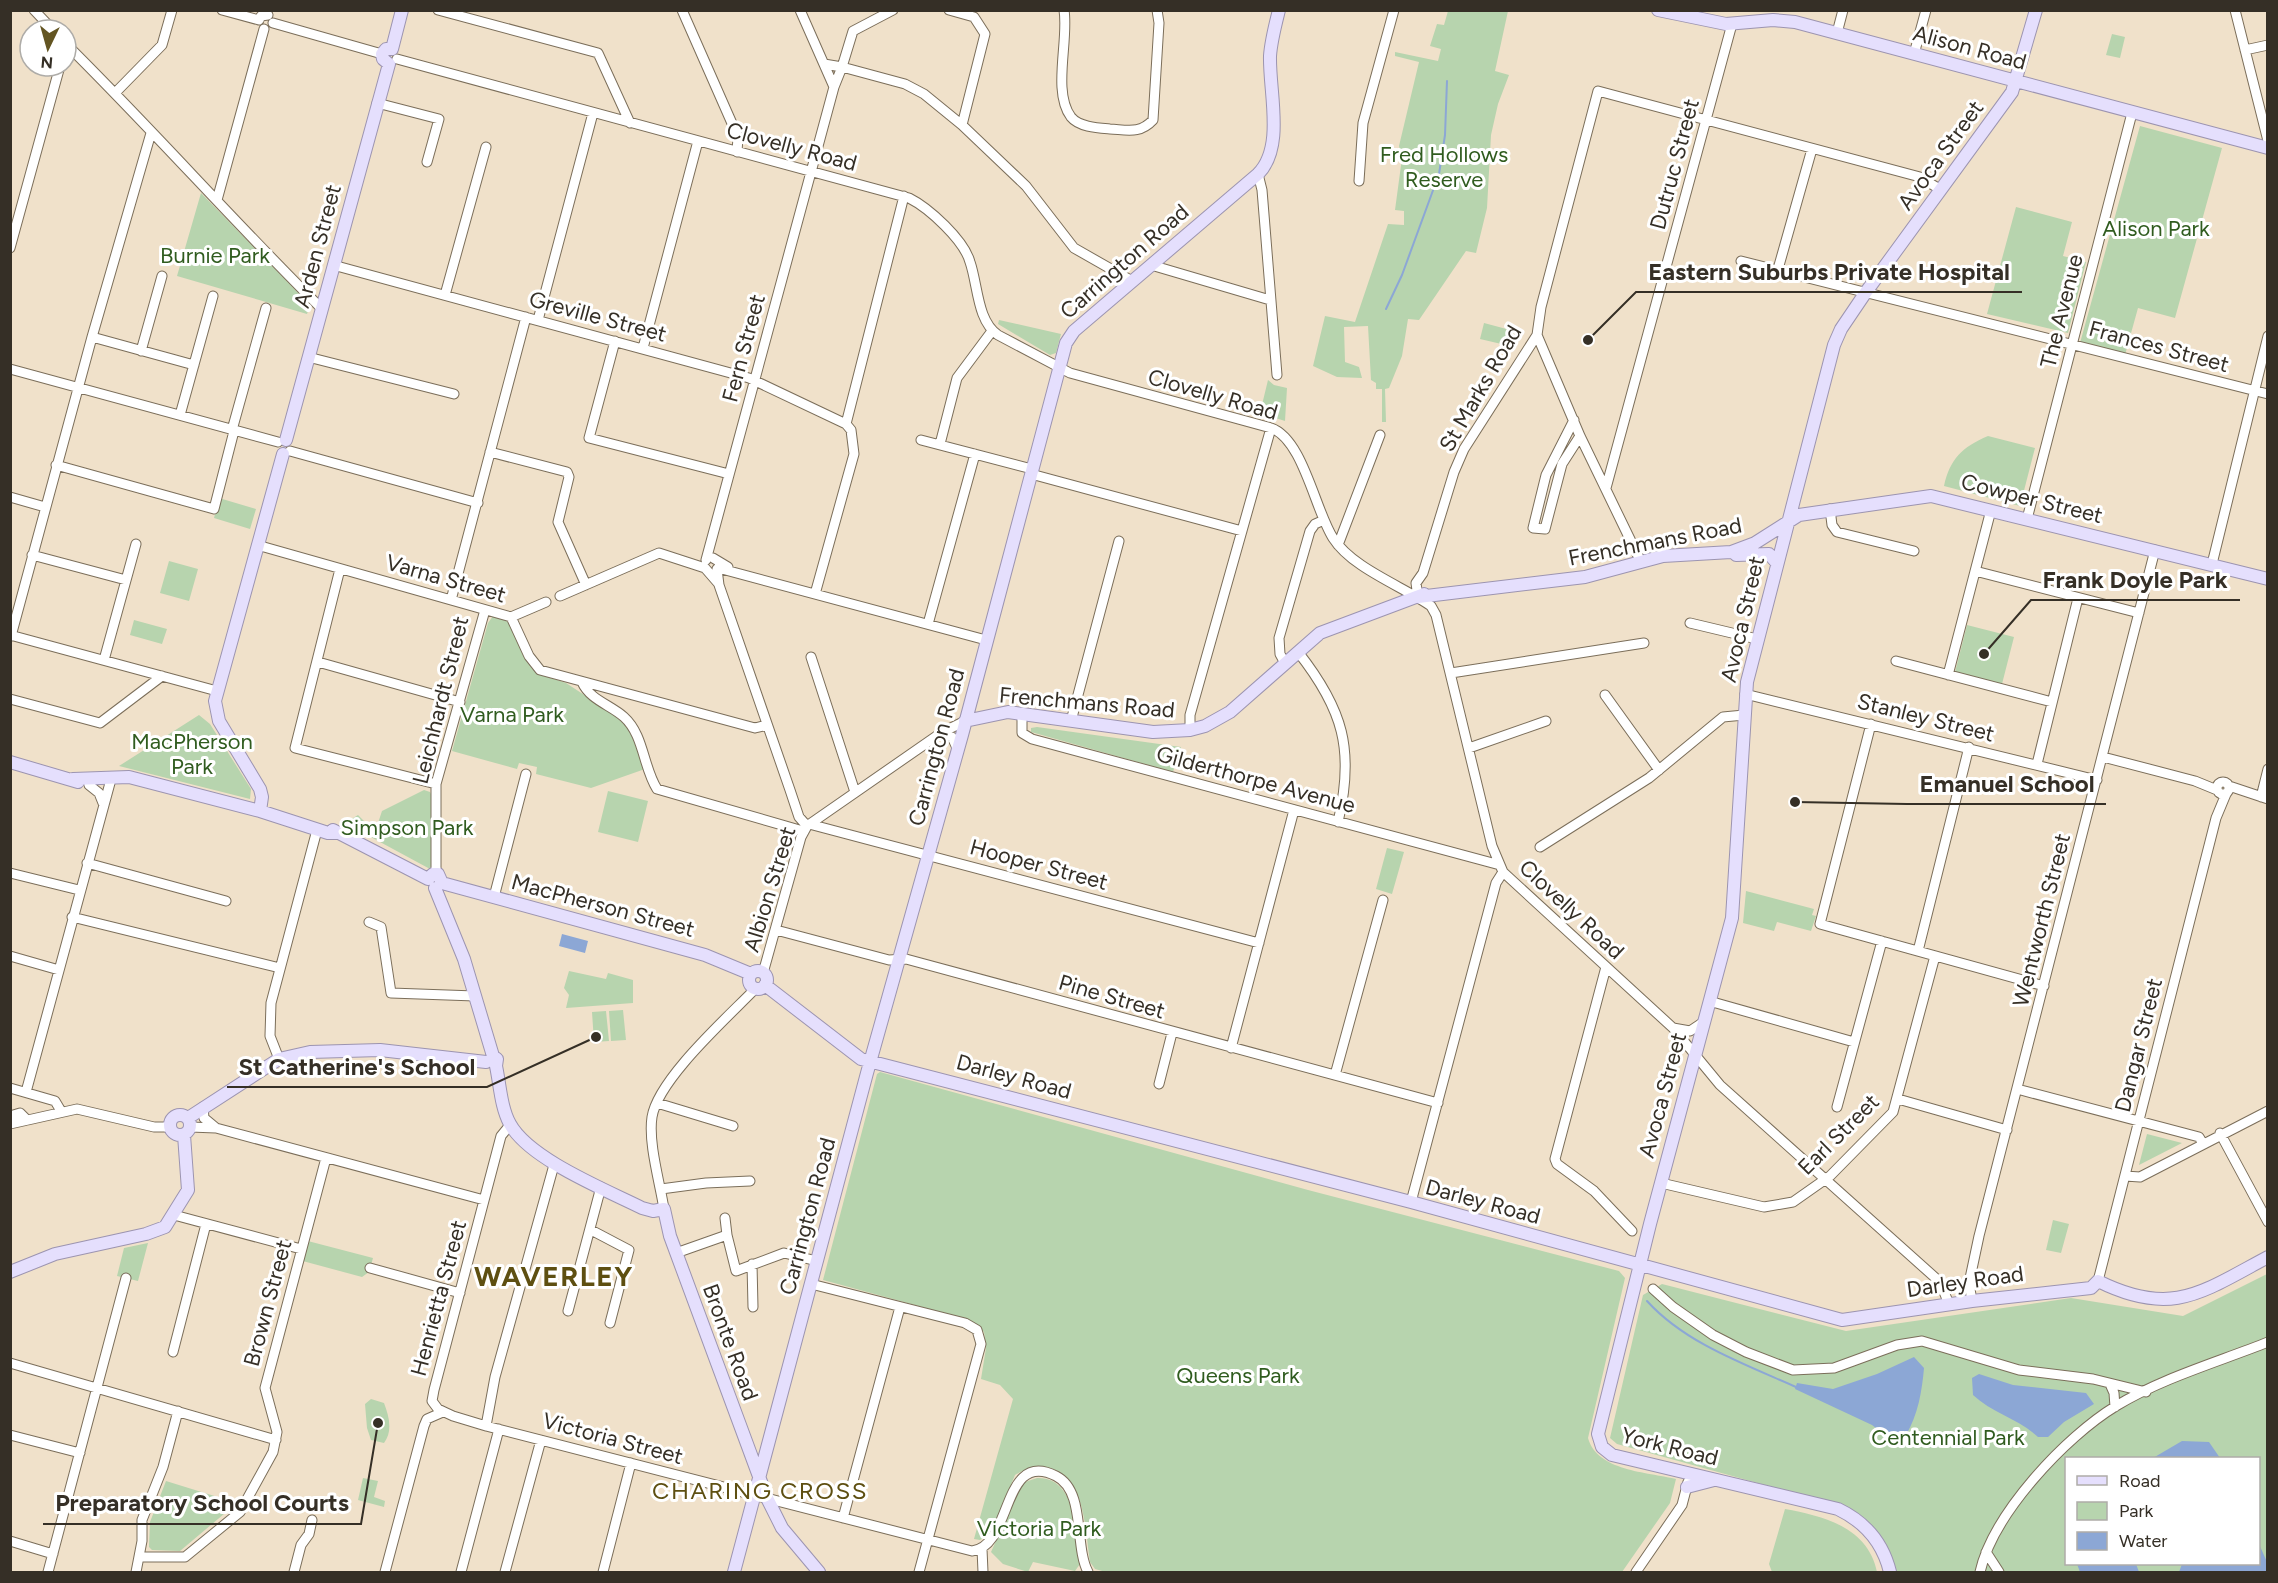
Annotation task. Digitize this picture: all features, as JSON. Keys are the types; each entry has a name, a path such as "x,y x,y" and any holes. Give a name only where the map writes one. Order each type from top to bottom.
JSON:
{"main road":[{"name":"Arden Street","path":"260,811 262,797 260,789 216,712 218,691 402,10"},
{"name":"Carrington Road","path":"759,1481 870,1061 958,750 1069,337 1258,174 1268,162 1273,149 1270,57 1279,10"},
{"name":"Alison Road","path":"1659,10 1732,24 1763,16 1784,20 2268,148"},
{"name":"Avoca Street","path":"1641,1261 1733,912 1745,694 1776,562 1836,339 1866,292 2012,92 2036,10"},
{"path":"1794,492 1812,511"},
{"name":"Cowper Street","path":"1786,523 1799,515 1812,511 1935,496 2268,579"},
{"name":"Frenchmans Road","path":"965,721 999,713 1022,714 1164,734 1190,730 1205,726 1230,712 1320,633 1418,597 1478,590 1489,586 1585,577 1664,556 1718,553 1746,548 1786,523"},
{"path":"1718,553 1768,554 1776,562"},
{"name":"MacPherson Street","path":"10,762 89,785 122,776 260,811 317,830 339,833"},
{"name":"MacPherson Street","path":"74,779 109,779"},
{"name":"MacPherson Street","path":"260,811 269,811 329,828 435,881 714,958 759,980 842,1045 859,1057 870,1061"},
{"name":"Leichhardt Street","path":"435,881 461,951 492,1061"},
{"path":"10,1272 61,1252 165,1227 174,1215 188,1185 187,1127 182,1115 175,1116 170,1127 175,1134 187,1127 203,1107 279,1059 310,1052 380,1050 492,1061 510,1125 554,1165 648,1210 664,1209"},
{"name":"Darley Road","path":"870,1061 1641,1261 1842,1320 1972,1300 2099,1287 2155,1298 2180,1299 2202,1292 2268,1257"},
{"path":"503,1098 526,1134 570,1172"},
{"name":"Bronte Road","path":"664,1209 676,1253 759,1481 761,1496 782,1528 819,1572"},
{"name":"York Road","path":"1641,1261 1598,1439 1602,1447 1612,1455 1830,1506 1846,1513 1875,1539 1890,1572"},
{"name":"Darley Road","path":"2099,1287 2152,1302 2189,1302 2268,1265"},
{"path":"745,1443 757,1446 770,1440"},
{"path":"1687,1486 1715,1479"},
{"path":"734,1572 761,1496"}],"street":[{"path":"116,92 158,51 164,39 172,10"},
{"name":"Clovelly Road","path":"222,10 267,20 593,113 904,196 914,201 944,226 966,251 984,316 992,331 1077,376 1271,428 1290,442 1324,520 1338,545 1351,557 1431,606 1436,615 1501,869 1673,1028 1720,1086 1940,1282 1949,1304"},
{"path":"438,10 598,54 630,123"},
{"path":"682,10 738,137 737,152"},
{"path":"800,10 834,87"},
{"name":"Fern Street","path":"807,827 797,812 711,564 712,535 834,87 853,31 893,10"},
{"path":"949,10 974,17 985,34 962,125"},
{"path":"1064,10 1067,27 1063,78 1064,102 1072,118 1090,127 1125,131 1137,131 1146,127 1153,120 1160,23 1157,10"},
{"path":"1359,181 1364,123 1394,10"},
{"path":"1837,33 1843,10"},
{"path":"1914,54 1926,10"},
{"path":"2235,10 2268,141"},
{"path":"217,200 267,20"},
{"name":"Dutruc Street","path":"1606,488 1732,24"},
{"path":"2245,50 2268,45"},
{"path":"78,57 116,92 151,133 266,254 321,308"},
{"path":"824,64 905,84 924,94 962,125 1026,186 1074,248 1132,281"},
{"path":"10,248 57,78"},
{"name":"St Marks Road","path":"1418,597 1416,583 1423,573 1454,472 1464,449 1537,335 1541,307 1598,91 1705,120"},
{"path":"377,103 439,119 427,162"},
{"path":"538,320 593,113"},
{"name":"The Avenue","path":"2027,519 2132,113"},
{"path":"1705,120 1920,177 1941,190"},
{"path":"151,133 56,465 11,636 218,691"},
{"path":"643,348 698,141"},
{"path":"445,295 486,147"},
{"path":"1778,269 1812,149"},
{"path":"1258,174 1277,375"},
{"path":"815,594 854,454 851,430 846,424 904,196"},
{"name":"Frances Street","path":"1741,261 2268,394"},
{"name":"Greville Street","path":"333,265 643,348 755,381 846,424"},
{"path":"1151,265 1270,300"},
{"path":"141,351 162,276"},
{"path":"180,416 213,296"},
{"path":"56,465 214,509 266,308"},
{"path":"451,600 526,317"},
{"path":"940,444 957,378 992,331"},
{"path":"1537,335 1580,436 1641,562"},
{"path":"2212,564 2268,336"},
{"path":"92,337 194,365"},
{"path":"615,341 590,438 729,474"},
{"path":"308,357 454,394"},
{"path":"10,369 233,431 477,503"},
{"path":"1574,420 1546,476 1533,528 1545,529 1562,464 1580,436"},
{"path":"1190,730 1190,715 1271,428"},
{"path":"1338,545 1380,435"},
{"path":"921,440 1242,531"},
{"path":"490,452 567,471 558,522 586,585"},
{"path":"928,624 975,454"},
{"path":"10,497 45,507"},
{"path":"1830,509 1832,525 1838,532 1914,551"},
{"path":"1948,675 1991,510"},
{"path":"1285,663 1280,654 1279,638 1310,531 1316,523 1324,520"},
{"path":"1071,721 1119,541"},
{"path":"104,660 136,544"},
{"name":"Varna Street","path":"257,545 511,617 537,668 755,728 767,725"},
{"name":"Wentworth Street","path":"1972,1300 1970,1279 2155,550"},
{"path":"560,596 659,553 711,564 740,574 986,640"},
{"path":"32,555 126,580"},
{"path":"340,569 295,748 436,784"},
{"path":"1975,571 2139,613"},
{"path":"2037,764 2078,598"},
{"path":"511,617 546,602"},
{"name":"Leichhardt Street","path":"435,881 436,784 485,609"},
{"path":"1690,622 1757,639"},
{"path":"1451,673 1644,643"},
{"path":"1298,652 1325,687 1341,729 1345,776 1338,822"},
{"path":"811,657 855,792"},
{"path":"1896,661 2052,702"},
{"path":"318,662 460,702"},
{"path":"10,699 100,723 162,676"},
{"name":"Hooper Street","path":"582,682 587,692 624,717 633,728 657,789 929,855 1259,943"},
{"name":"Stanley Street","path":"1745,694 2097,780"},
{"path":"1605,695 1659,770"},
{"name":"Gilderthorpe Avenue","path":"1022,714 1022,734 1032,739 1501,869"},
{"path":"1540,847 1659,770 1723,717 1744,715"},
{"name":"Albion Street","path":"664,1209 652,1126 657,1103 692,1053 759,980 807,827 941,733 965,721"},
{"path":"1469,748 1546,721"},
{"path":"1871,724 1820,924 2044,986"},
{"path":"941,733 952,737 958,750"},
{"path":"1917,951 1969,747"},
{"path":"2103,757 2223,790 2260,797 2268,769"},
{"path":"494,897 526,774"},
{"path":"26,1092 109,779"},
{"path":"89,785 99,793 102,802"},
{"name":"Dangar Street","path":"2099,1287 2223,790"},
{"path":"1231,1048 1294,810"},
{"path":"279,1059 270,1036 270,1014 317,830"},
{"path":"87,863 226,901"},
{"path":"1411,1202 1501,869"},
{"path":"10,873 79,890"},
{"path":"1335,1076 1383,900"},
{"path":"72,917 280,969"},
{"path":"369,922 381,927 391,993 475,996"},
{"name":"Pine Street","path":"776,930 888,960 906,959 1172,1033 1438,1103"},
{"path":"1837,1107 1882,941"},
{"path":"10,956 58,970"},
{"name":"Earl Street","path":"1661,1183 1764,1207 1793,1202 1824,1181 1893,1112 1935,956"},
{"path":"1606,967 1555,1159 1559,1167 1594,1191 1618,1213 1632,1231"},
{"path":"1709,1001 1854,1042"},
{"path":"1673,1028 1690,1031 1702,1023"},
{"path":"1159,1084 1172,1033"},
{"path":"10,1088 55,1101 61,1111"},
{"path":"2017,1089 2199,1137 2202,1142"},
{"path":"1898,1099 2007,1130"},
{"path":"657,1103 733,1126"},
{"path":"203,1107 204,1118 216,1128"},
{"path":"10,1124 77,1109 154,1127 170,1127"},
{"path":"2125,1176 2140,1176 2202,1142 2268,1111"},
{"path":"10,1116 20,1113 27,1120"},
{"name":"Henrietta Street","path":"443,1412 434,1406 432,1397 501,1136 510,1125"},
{"path":"187,1127 216,1128 484,1200"},
{"path":"2220,1133 2268,1222"},
{"name":"Brown Street","path":"276,1440 275,1423 265,1388 326,1158"},
{"path":"486,1426 495,1377 554,1165"},
{"path":"661,1189 706,1183 750,1181"},
{"path":"568,1311 601,1187"},
{"path":"174,1215 302,1249"},
{"path":"725,1218 736,1271 784,1253 817,1261"},
{"path":"173,1352 206,1224"},
{"path":"591,1230 629,1250 610,1323"},
{"path":"676,1253 727,1235"},
{"path":"752,1264 753,1307"},
{"path":"370,1268 460,1293"},
{"path":"48,1572 126,1278"},
{"path":"811,1284 972,1326 977,1330 981,1344 919,1572"},
{"path":"1653,1289 1673,1307 1713,1335 1740,1349 1793,1370 1834,1368 1897,1345 1922,1341 2019,1370 2093,1379 2146,1392"},
{"path":"843,1518 900,1307"},
{"path":"1980,1572 1986,1552 2000,1523 2019,1496 2070,1444 2115,1407 2268,1342"},
{"path":"10,1363 98,1386 276,1440 240,1512 184,1558 139,1557"},
{"path":"2110,1384 2114,1393 2115,1407"},
{"path":"136,1572 142,1520 163,1467 178,1411"},
{"path":"385,1572 424,1426 427,1419 443,1412"},
{"name":"Victoria Street","path":"443,1412 486,1426 972,1551 982,1549"},
{"path":"461,1572 499,1429"},
{"path":"10,1435 80,1453"},
{"path":"505,1572 541,1440"},
{"path":"603,1572 631,1463"},
{"path":"983,1572 982,1549 994,1537 1012,1491 1019,1481 1038,1472 1051,1473 1067,1485 1073,1497 1088,1572"},
{"path":"1636,1572 1682,1505 1690,1473"},
{"path":"294,1572 301,1545 309,1534 312,1520"},
{"path":"10,1541 53,1554"},
{"path":"1986,1552 1999,1572"}],"green space":[{"name":"Fred Hollows Reserve","path":"1448,11 1508,11 1495,71 1509,75 1498,104 1491,135 1487,208 1476,253 1466,251 1419,320 1408,319 1402,356 1389,388 1385,389 1386,422 1382,422 1382,389 1376,389 1376,383 1371,380 1368,326 1344,327 1345,362 1359,367 1362,378 1337,377 1313,366 1325,316 1355,322 1388,224 1404,225 1404,211 1395,210 1402,158 1399,146 1419,62 1395,56 1395,52 1438,61 1441,49 1430,46 1437,24 1444,25"},
{"path":"2112,34 2125,37 2120,58 2106,55"},
{"name":"Alison Park","path":"2140,126 2222,148 2175,318 2138,308 2125,355 2080,343"},
{"name":"Burnie Park","path":"201,193 310,305 307,314 177,276"},
{"path":"2016,207 2072,222 2063,256 2086,262 2068,333 1987,314"},
{"path":"999,320 1061,334 1056,353 1050,355 998,324"},
{"path":"1484,323 1514,331 1510,346 1480,339"},
{"path":"1268,380 1274,385 1287,388 1285,421 1260,413"},
{"path":"1988,436 2035,448 2020,506 1944,486 1950,468 1958,455"},
{"path":"219,498 256,509 250,529 214,518"},
{"path":"169,561 198,569 189,601 160,593"},
{"name":"Varna Park","path":"493,616 511,623 534,669 542,675 566,683 621,719 632,734 645,769 591,788 536,774 537,767 519,763 517,769 452,751 488,623"},
{"path":"134,620 167,629 162,644 130,635"},
{"path":"1967,625 2014,637 2002,684 1955,672"},
{"name":"MacPherson Park","path":"199,715 210,724 251,789 250,799 119,766"},
{"path":"1031,728 1181,747 1173,772 1031,732"},
{"name":"Simpson Park","path":"424,790 430,792 433,798 433,859 430,869 356,829 342,825 358,815 371,828 377,826 382,811"},
{"path":"608,791 648,801 638,842 598,832"},
{"path":"1387,848 1404,852 1392,894 1376,889"},
{"path":"1746,891 1814,909 1812,915 1816,916 1811,931 1777,922 1774,931 1743,923"},
{"path":"569,971 606,979 608,973 633,980 633,1003 566,1008 569,995 564,988"},
{"path":"623,1010 626,1040 611,1041 609,1011"},
{"path":"606,1011 609,1041 594,1042 592,1012"},
{"name":"Queens Park","path":"880,1072 1308,1190 1619,1271 1625,1278 1588,1438 1593,1449 1612,1464 1638,1472 1676,1479 1670,1503 1622,1572 1106,1572 1095,1569 1090,1562 1082,1507 1071,1483 1062,1474 1050,1468 1036,1467 1015,1475 991,1533 980,1540 974,1539 1013,1399 1000,1385 981,1379 986,1348 984,1332 970,1320 823,1280 877,1074"},
{"path":"2147,1134 2182,1143 2139,1165"},
{"path":"2053,1220 2069,1224 2061,1253 2046,1250"},
{"path":"304,1240 373,1258 369,1272 362,1277 299,1260"},
{"path":"148,1243 138,1281 117,1276 124,1248"},
{"name":"Centennial Park","path":"2267,1274 2267,1572 1895,1572 1894,1566 1837,1505 1617,1444 1610,1438 1643,1295 1662,1284 1846,1331 2071,1298 2183,1316"},
{"path":"371,1399 384,1403 387,1413 389,1428 384,1443 371,1440 367,1428 365,1404"},
{"path":"363,1478 378,1481 374,1497 385,1501 384,1507 358,1500"},
{"name":"Victoria Park","path":"1037,1478 1050,1480 1060,1487 1067,1497 1075,1524 1080,1564 1075,1571 1033,1562 1028,1572 1003,1564 991,1552 1022,1483"},
{"path":"166,1481 237,1503 180,1551 152,1550 149,1547 150,1522"},
{"path":"1785,1509 1828,1520 1854,1534 1872,1557 1877,1572 1772,1572 1769,1564"}],"water":[{"path":"562,934 588,941 585,953 559,946"},
{"path":"1914,1357 1924,1368 1921,1394 1906,1435 1889,1438 1872,1425 1795,1389 1797,1383 1833,1389 1877,1374"},
{"path":"1979,1374 2013,1385 2086,1393 2094,1404 2064,1422 2048,1437 2038,1437 2022,1425 1988,1407 1973,1395 1972,1378"},
{"path":"2182,1441 2209,1442 2219,1457 2155,1457"},
{"path":"2260,1546 2267,1562 2267,1572 2179,1572 2182,1565 2260,1565"},
{"path":"2077,1565 2136,1565 2139,1572 2080,1572"}],"waterway":[{"path":"1386,309 1402,275 1439,174 1445,135 1447,81"},
{"path":"1647,1301 1662,1316 1697,1341 1796,1387"}],"place":[{"name":"Eastern Suburbs Private Hospital","path":"1588,340"},
{"name":"Frank Doyle Park","path":"1984,654"},
{"name":"Emanuel School","path":"1795,802"},
{"name":"St Catherine's School","path":"596,1037"},
{"name":"Preparatory School Courts","path":"378,1423"}],"district":[{"name":"WAVERLEY","path":"554,1276"},
{"name":"CHARING CROSS","path":"760,1491"}]}
